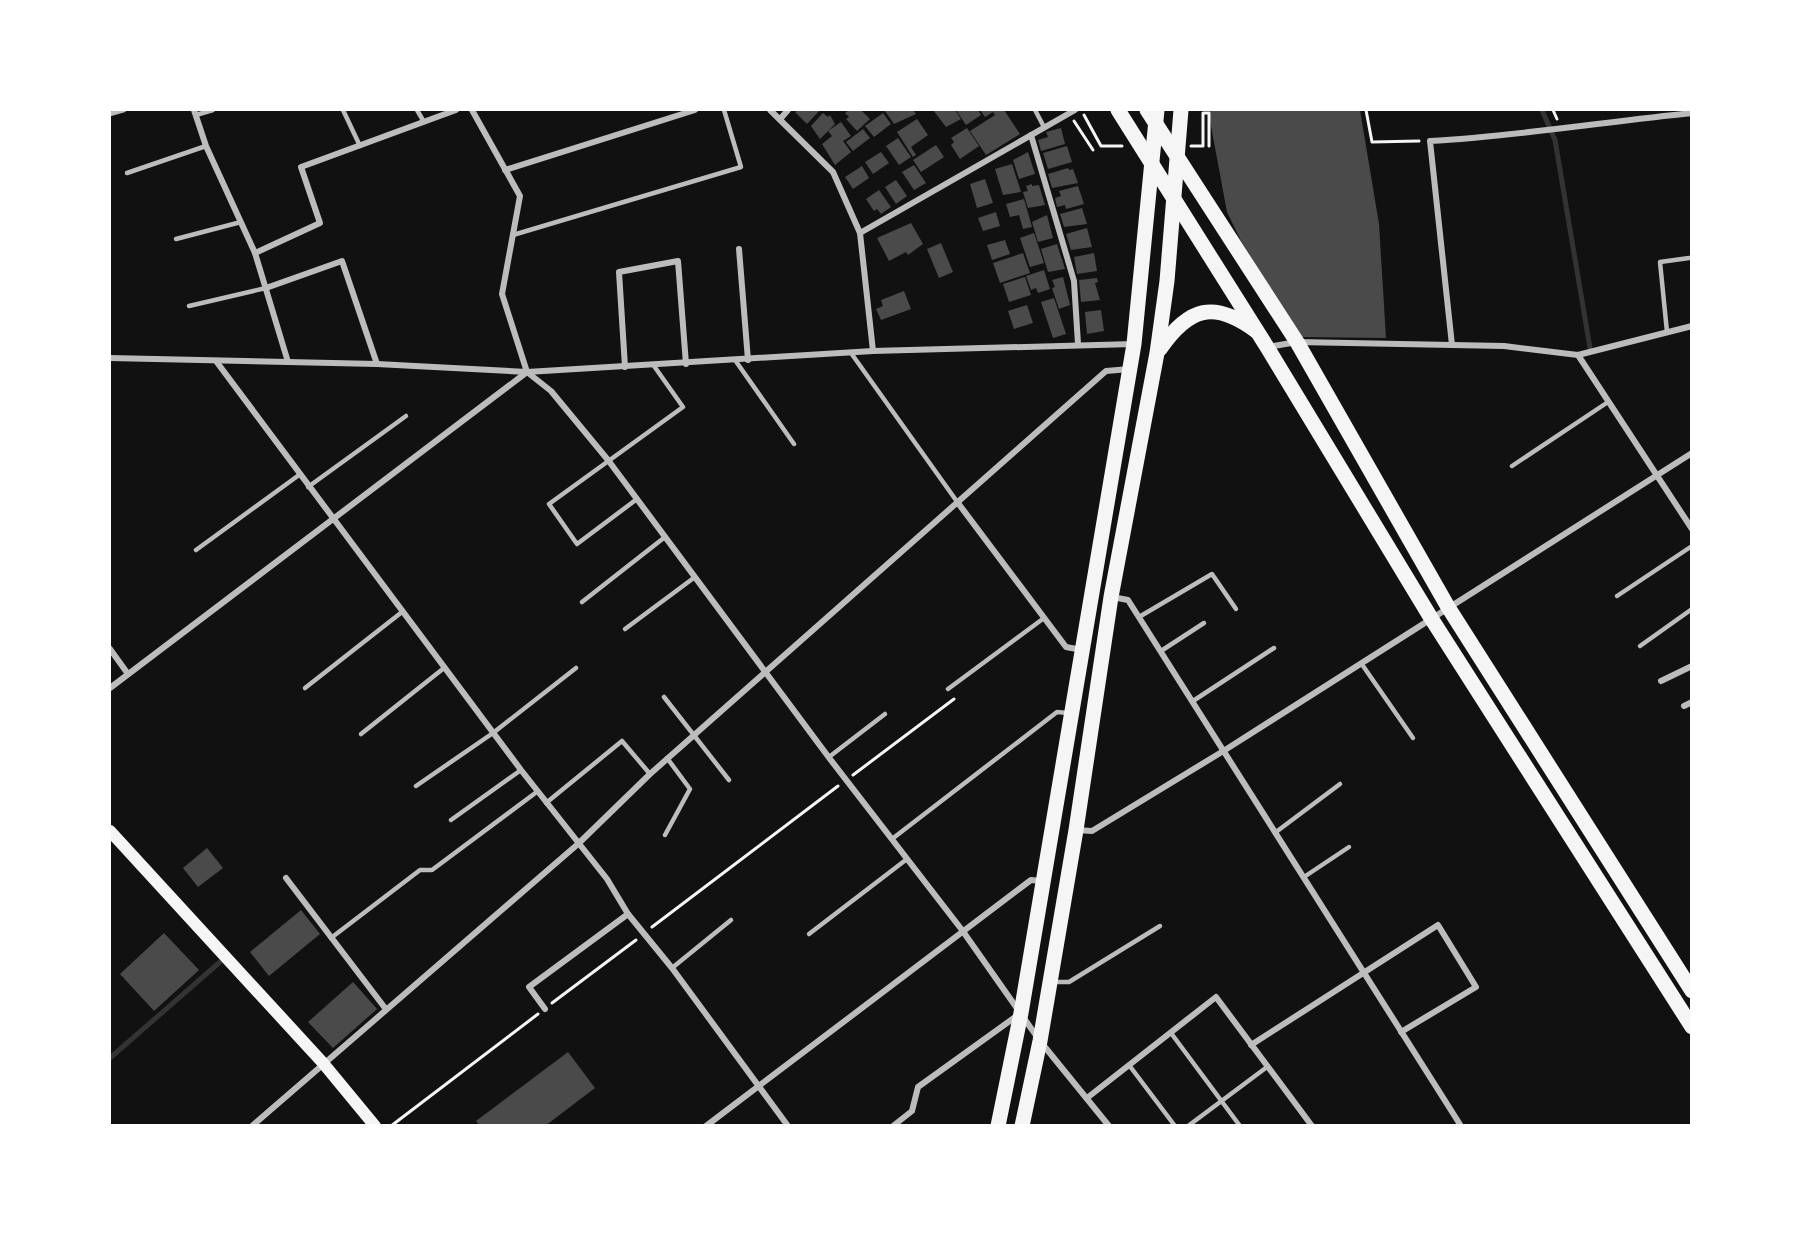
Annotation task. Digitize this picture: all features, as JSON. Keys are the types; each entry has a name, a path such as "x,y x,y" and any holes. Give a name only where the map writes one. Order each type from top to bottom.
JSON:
{"main road":[{"path":"1118,110 1268,347 1431,618 1692,1028"},
{"path":"1148,110 1157,116 1177,157 1297,342 1448,608 1692,992"},
{"path":"1022,1125 1040,1041 1076,830 1111,597 1158,353 1181,110"},
{"path":"998,1125 1021,1013 1134,344 1157,116"},
{"path":"1158,353 1182,323 1195,314 1210,310 1240,319 1258,332"},
{"path":"110,831 323,1063 375,1125"}],"street":[{"path":"255,253 320,223 302,167 456,110"},
{"path":"472,110 520,196 502,294 527,372 551,391 608,460 829,757 962,930 1040,1041 1108,1125"},
{"path":"505,170 695,110"},
{"path":"770,110 781,118 834,172 860,233 873,351"},
{"path":"781,118 788,110"},
{"path":"860,233 1075,110"},
{"path":"195,112 206,146 255,253 288,362"},
{"path":"1452,345 1430,141 1512,136 1560,127 1692,113"},
{"path":"1031,135 1074,281 1078,344"},
{"path":"739,249 748,360"},
{"path":"266,288 342,261 377,364"},
{"path":"625,367 619,272 678,261 686,364"},
{"path":"1268,347 1297,342 1504,346 1578,355 1692,326"},
{"path":"110,358 377,364 527,372 873,351 1134,344"},
{"path":"1578,355 1692,529"},
{"path":"216,361 493,733 607,879 628,914 672,968 788,1125"},
{"path":"252,1125 578,844 667,758 1106,371 1130,369"},
{"path":"110,688 527,372"},
{"path":"1076,830 1092,831 1225,750 1692,453"},
{"path":"958,503 1066,647 1082,650"},
{"path":"1111,597 1128,600 1461,1125"},
{"path":"110,649 128,674"},
{"path":"1661,681 1692,666"},
{"path":"1684,706 1692,702"},
{"path":"286,878 385,1008"},
{"path":"706,1125 1031,880 1043,881"},
{"path":"545,1009 529,987 628,914"},
{"path":"1251,1045 1438,925 1476,987 1401,1032"},
{"path":"1087,1098 1216,997 1312,1125"},
{"path":"893,1125 912,1111 918,1087 1021,1013"}],"lane":[{"path":"110,114 124,110"},
{"path":"195,112 213,110"},
{"path":"343,110 360,146"},
{"path":"417,110 424,122"},
{"path":"513,235 741,167 724,110"},
{"path":"1035,110 1044,128"},
{"path":"127,173 206,146"},
{"path":"176,239 241,222"},
{"path":"1667,332 1660,262 1689,258"},
{"path":"189,306 266,288"},
{"path":"851,353 958,503"},
{"path":"735,360 794,444"},
{"path":"637,499 577,544 549,504 683,407 654,366"},
{"path":"1512,466 1608,402"},
{"path":"309,487 406,416"},
{"path":"196,550 299,475"},
{"path":"582,602 665,537"},
{"path":"1617,596 1692,546"},
{"path":"1139,617 1212,574 1236,609"},
{"path":"626,629 695,577"},
{"path":"1640,646 1692,609"},
{"path":"304,688 402,612"},
{"path":"948,689 1044,618"},
{"path":"1161,651 1204,623"},
{"path":"1194,701 1274,648"},
{"path":"1361,663 1413,738"},
{"path":"361,734 444,668"},
{"path":"416,786 493,733 576,668"},
{"path":"664,698 695,734 729,780"},
{"path":"892,838 1057,712 1071,713"},
{"path":"829,757 885,714"},
{"path":"546,803 622,741 650,774"},
{"path":"665,835 690,789 667,758"},
{"path":"450,820 521,770"},
{"path":"1276,832 1340,784"},
{"path":"331,938 420,870 432,870 538,791"},
{"path":"1304,877 1349,847"},
{"path":"809,934 907,860"},
{"path":"672,968 731,920"},
{"path":"1050,981 1069,982 1160,926"},
{"path":"1171,1034 1240,1125"},
{"path":"1130,1065 1175,1125"},
{"path":"1188,1125 1267,1067"}],"path":[{"path":"1366,110 1371,142 1430,141"},
{"path":"391,1125 644,934"}],"building":[{"path":"820,110 807,124 795,112"},
{"path":"849,110 861,110 870,119 857,131 846,119 849,117 845,113"},
{"path":"913,110 916,114 894,124 885,111"},
{"path":"933,110 955,110 961,119 946,127"},
{"path":"956,110 978,110 981,115 966,125"},
{"path":"980,110 1004,110 1020,134 986,155 970,131 995,115 993,112 985,117"},
{"path":"1208,110 1360,110 1379,224 1386,338 1301,337 1241,241 1227,212"},
{"path":"823,113 828,117 830,115 835,124 820,139 811,126"},
{"path":"883,113 891,124 874,137 865,126"},
{"path":"917,119 928,135 911,147 916,155 913,157 897,132"},
{"path":"841,122 851,136 843,141 851,152 835,165 822,144 832,136 828,131"},
{"path":"967,128 979,146 960,159 951,145 954,142 951,138"},
{"path":"1061,128 1065,144 1041,151 1038,140 1048,137 1046,132"},
{"path":"863,129 870,138 853,151 846,142"},
{"path":"898,138 911,157 899,165 886,146"},
{"path":"936,145 944,157 921,172 913,160"},
{"path":"1067,146 1072,162 1048,169 1043,153"},
{"path":"881,152 889,163 873,174 865,162"},
{"path":"1028,152 1035,174 1019,179 1013,160"},
{"path":"1012,164 1021,192 1003,195 995,169"},
{"path":"914,165 926,183 914,190 902,172"},
{"path":"862,166 869,178 853,189 845,177"},
{"path":"1068,168 1073,169 1078,183 1052,188 1048,174"},
{"path":"985,179 993,203 977,208 970,184"},
{"path":"896,180 907,196 896,204 885,187"},
{"path":"1032,184 1032,186 1039,185 1045,205 1028,208 1023,192 1028,191 1026,186"},
{"path":"1078,186 1084,204 1066,209 1065,205 1057,207 1055,198 1061,196 1059,191"},
{"path":"879,190 891,207 881,214 877,209 874,211 866,199"},
{"path":"1024,199 1032,227 1023,229 1019,215 1010,217 1006,204"},
{"path":"1082,208 1087,224 1064,227 1060,214"},
{"path":"996,212 1000,226 983,231 978,218"},
{"path":"1047,215 1053,238 1038,242 1032,222"},
{"path":"911,223 923,244 908,255 906,252 889,261 877,238"},
{"path":"1087,228 1092,247 1071,250 1066,234"},
{"path":"1034,233 1044,263 1030,267 1020,238"},
{"path":"1005,240 1010,254 992,260 987,245"},
{"path":"941,243 953,272 939,278 927,249"},
{"path":"1057,244 1065,269 1048,272 1041,249"},
{"path":"1023,253 1030,273 1000,283 993,263"},
{"path":"1094,253 1097,271 1077,274 1074,257"},
{"path":"1044,270 1050,289 1038,293 1036,288 1031,290 1026,276"},
{"path":"1025,277 1031,295 1009,302 1003,284"},
{"path":"1063,277 1070,305 1059,309 1052,288 1055,287 1052,280"},
{"path":"1097,278 1098,282 1095,283 1100,300 1081,302 1079,280"},
{"path":"904,291 911,309 881,320 876,309 883,306 881,300"},
{"path":"1054,298 1066,334 1053,338 1041,302"},
{"path":"1027,305 1033,323 1014,329 1008,311"},
{"path":"1101,310 1104,331 1087,334 1085,312"},
{"path":"207,848 223,868 198,887 183,868"},
{"path":"301,910 320,934 269,976 250,952"},
{"path":"164,933 199,970 154,1011 120,974"},
{"path":"353,982 377,1009 333,1048 308,1022"},
{"path":"568,1052 595,1088 545,1126 480,1126 476,1121"}],"waterway":[{"path":"1542,110 1555,140 1590,348"},
{"path":"110,1058 220,962"}]}
